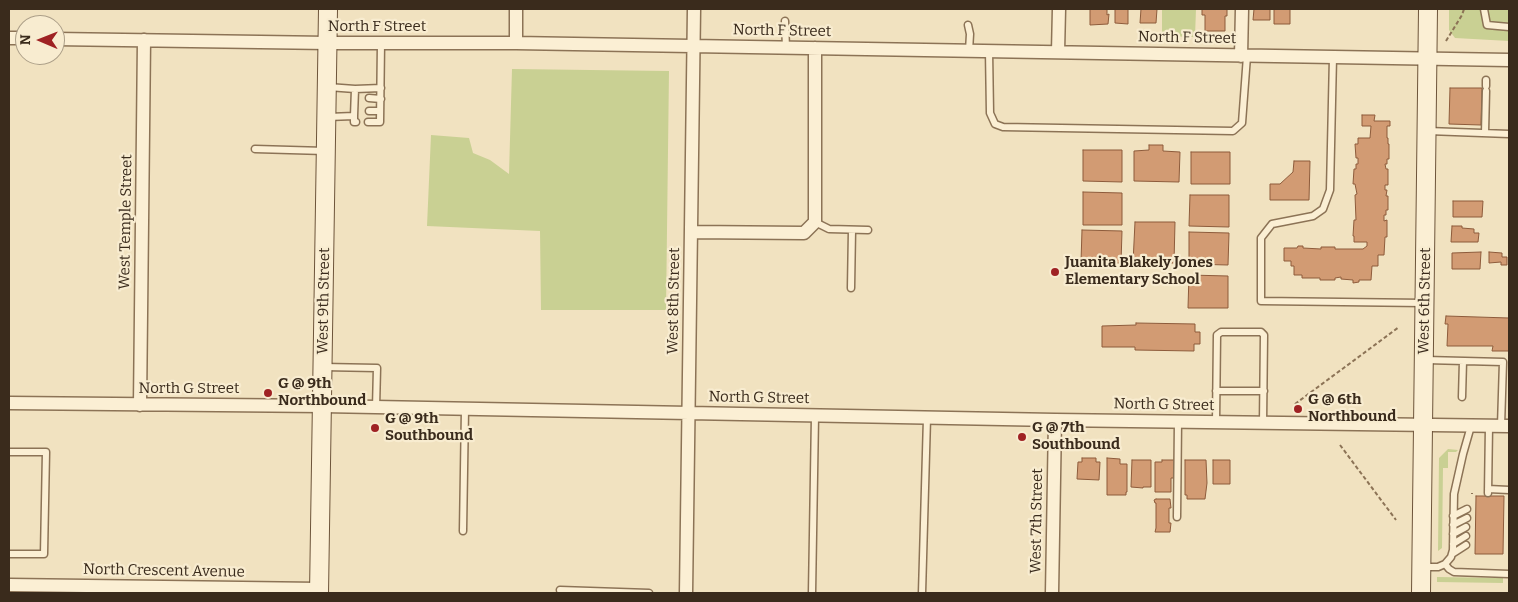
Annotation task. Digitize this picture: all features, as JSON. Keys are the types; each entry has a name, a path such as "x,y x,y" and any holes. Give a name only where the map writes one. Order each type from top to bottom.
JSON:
{"street":[{"name":"West 9th Street","path":"319,591 328,9"},
{"path":"516,9 516,43"},
{"name":"West 8th Street","path":"686,593 694,9"},
{"path":"1058,52 1059,9"},
{"path":"1242,9 1244,56"},
{"name":"West 6th Street","path":"1421,593 1428,9"},
{"name":"North F Street","path":"65,39 328,43 516,43 1509,60"},
{"name":"West Temple Street","path":"140,405 144,40"},
{"path":"691,232 804,233 816,222 815,48"},
{"name":"North G Street","path":"9,403 322,406 927,418 1500,426"},
{"name":"West 7th Street","path":"1052,593 1055,420"},
{"name":"North Crescent Avenue","path":"9,585 319,591"}],"lane":[{"path":"1484,9 1487,25 1509,26"},
{"path":"785,21 786,48"},
{"path":"968,25 970,34 969,51"},
{"path":"368,122 380,122 381,43"},
{"path":"989,51 990,113 995,124 1002,127 1233,131 1242,123 1244,56"},
{"path":"1332,57 1330,190 1323,208 1313,216 1272,224 1261,238 1262,301 1425,303"},
{"path":"1485,133 1486,86"},
{"path":"327,88 380,88"},
{"path":"327,117 355,115 356,98 354,89"},
{"path":"369,98 381,99"},
{"path":"369,111 380,111"},
{"path":"1427,131 1509,134"},
{"path":"255,149 326,151"},
{"path":"816,222 829,229 868,230"},
{"path":"851,288 852,230"},
{"path":"1216,422 1217,335 1221,332 1261,332 1264,335 1264,422"},
{"path":"1424,360 1506,362 1500,426 1488,491 1509,490"},
{"path":"1462,361 1462,397"},
{"path":"323,367 377,368 376,408"},
{"path":"1216,391 1264,391"},
{"path":"463,531 465,409"},
{"path":"812,593 815,416"},
{"path":"922,593 927,418"},
{"path":"1177,517 1178,421"},
{"path":"1452,554 1456,480 1471,426"},
{"path":"9,452 46,452 44,554 9,554"},
{"path":"1453,516 1467,510"},
{"path":"1453,525 1467,518"},
{"path":"1453,534 1466,526"},
{"path":"1453,544 1466,536"},
{"path":"1421,567 1438,567 1445,564 1452,554 1466,545"},
{"path":"1445,564 1454,572 1509,574"},
{"path":"560,590 649,593"}],"path":[{"path":"1446,41 1464,9"},
{"path":"1295,404 1399,327"},
{"path":"1340,445 1396,520"}],"green space":[{"path":"1162,9 1196,9 1195,37 1162,36"},
{"path":"1449,9 1509,9 1509,41 1455,38 1449,30"},
{"path":"512,69 669,71 666,310 541,310 540,231 427,226 431,135 469,138 473,153 490,160 509,174"},
{"path":"1448,449 1458,450 1456,452 1448,452 1448,468 1443,468 1442,548 1438,551 1439,458"},
{"path":"1437,577 1503,578 1503,583 1437,582"}],"building":[{"path":"1090,9 1107,9 1107,15 1109,14 1108,24 1090,25"},
{"path":"1115,9 1128,9 1128,24 1115,23"},
{"path":"1141,9 1157,9 1156,23 1140,23"},
{"path":"1202,9 1227,9 1225,31 1205,31 1205,15 1202,15"},
{"path":"1254,9 1270,9 1270,20 1253,20"},
{"path":"1274,9 1290,9 1290,24 1274,24"},
{"path":"1450,88 1482,88 1481,125 1449,124"},
{"path":"1362,115 1375,115 1374,121 1390,121 1390,126 1387,126 1389,159 1387,159 1387,164 1385,164 1386,169 1388,169 1388,185 1385,185 1385,190 1387,190 1386,196 1388,196 1388,210 1386,210 1386,215 1384,215 1384,221 1387,220 1387,237 1385,237 1384,255 1378,255 1378,266 1372,266 1371,280 1359,280 1359,282 1353,283 1353,280 1341,279 1341,277 1335,278 1335,280 1320,280 1320,278 1302,278 1302,275 1294,275 1294,266 1291,266 1291,261 1284,261 1284,248 1303,246 1303,248 1321,249 1321,247 1335,247 1335,249 1363,249 1367,246 1367,242 1354,242 1353,236 1354,220 1356,220 1355,195 1357,194 1355,184 1353,184 1354,169 1356,169 1356,164 1358,164 1355,144 1358,144 1358,138 1370,138 1371,126 1362,126"},
{"path":"1149,145 1163,145 1163,151 1180,152 1179,182 1134,181 1134,151 1149,150"},
{"path":"1083,150 1122,150 1122,182 1083,181"},
{"path":"1191,152 1230,152 1230,184 1191,184"},
{"path":"1294,161 1310,161 1309,200 1270,200 1270,184 1280,184 1293,172"},
{"path":"1083,192 1122,193 1122,225 1083,225"},
{"path":"1190,195 1229,195 1229,227 1189,226"},
{"path":"1453,201 1483,201 1482,217 1453,217"},
{"path":"1135,222 1175,222 1174,263 1133,263"},
{"path":"1452,226 1474,229 1474,233 1479,233 1478,242 1451,242"},
{"path":"1082,230 1122,231 1121,263 1081,262"},
{"path":"1189,232 1229,233 1228,265 1189,264"},
{"path":"1481,252 1480,269 1452,269 1452,253"},
{"path":"1489,252 1502,253 1502,257 1507,257 1507,265 1501,265 1501,262 1489,263"},
{"path":"1189,275 1228,276 1228,308 1188,308"},
{"path":"1446,316 1509,318 1509,351 1492,351 1493,346 1447,346 1448,324 1445,324"},
{"path":"1136,323 1195,324 1195,332 1200,332 1200,344 1194,344 1194,351 1135,350 1135,347 1102,347 1102,326 1136,325"},
{"path":"1082,458 1096,458 1096,462 1100,462 1099,480 1077,479 1078,462 1082,462"},
{"path":"1107,458 1120,459 1120,464 1127,464 1126,495 1107,495"},
{"path":"1132,460 1151,460 1151,487 1131,487"},
{"path":"1162,460 1176,460 1176,478 1171,478 1171,492 1155,492 1155,462 1162,462"},
{"path":"1185,460 1206,460 1207,483 1205,499 1187,499 1187,495 1185,495"},
{"path":"1213,460 1230,460 1230,484 1213,484"},
{"path":"1476,496 1504,496 1503,554 1475,554"},
{"path":"1170,499 1170,532 1155,532 1156,503 1154,500"}],"place":[{"name":"Juanita Blakely Jones Elementary School","path":"1055,272"},
{"name":"G @ 9th Northbound","path":"268,393"},
{"name":"G @ 6th Northbound","path":"1298,409"},
{"name":"G @ 9th Southbound","path":"375,428"},
{"name":"G @ 7th Southbound","path":"1022,437"}]}
